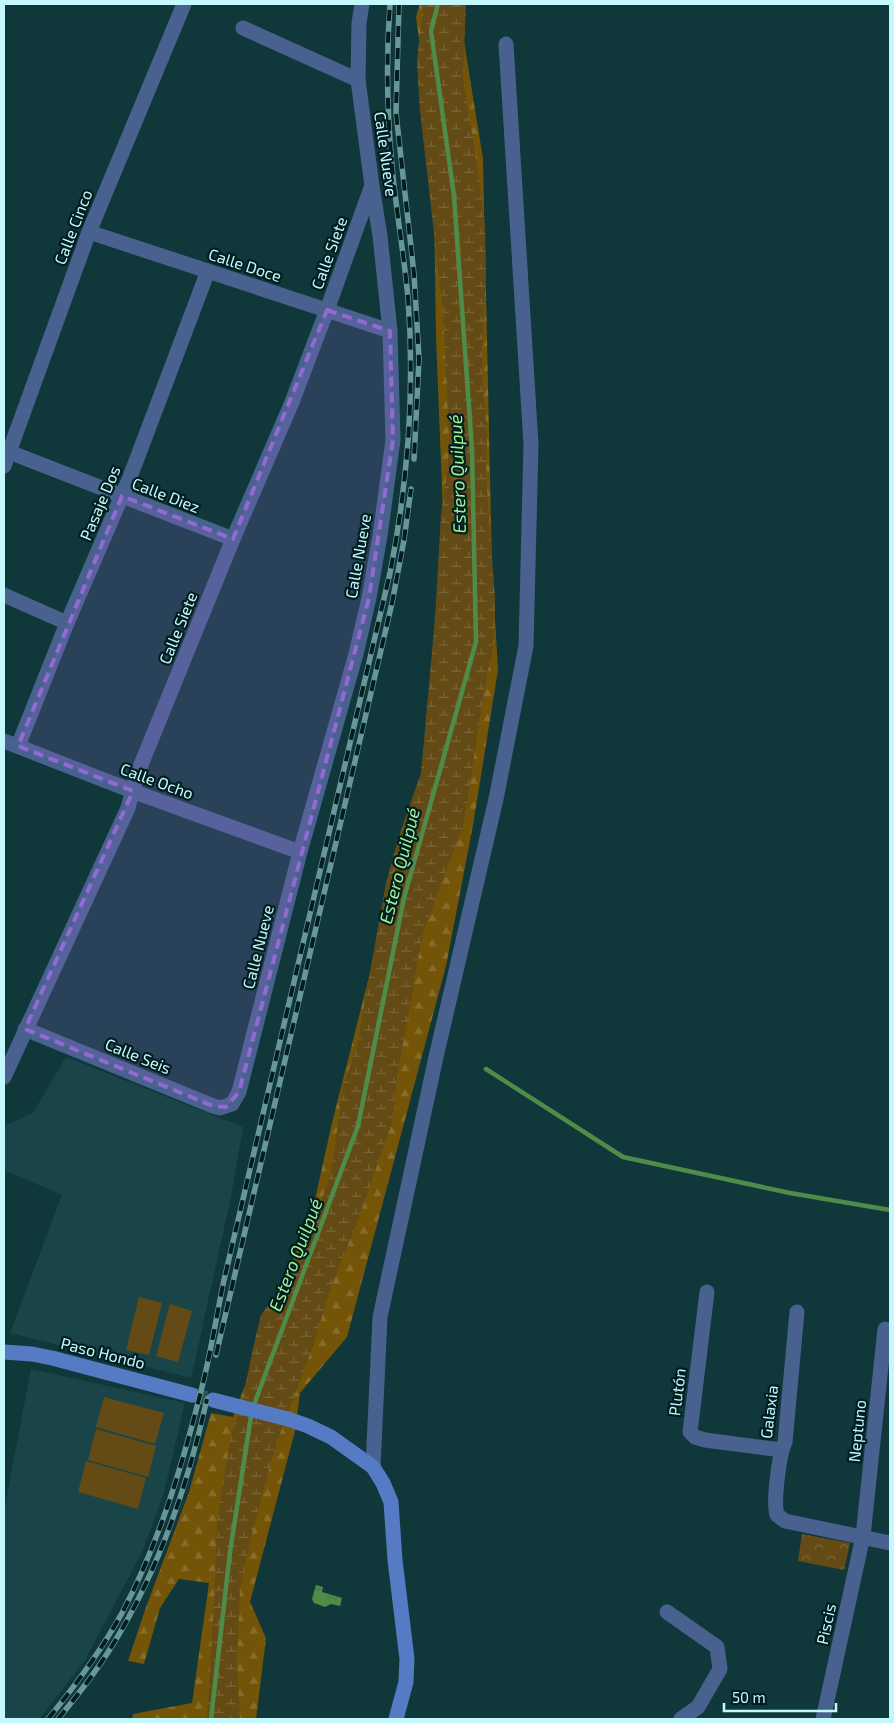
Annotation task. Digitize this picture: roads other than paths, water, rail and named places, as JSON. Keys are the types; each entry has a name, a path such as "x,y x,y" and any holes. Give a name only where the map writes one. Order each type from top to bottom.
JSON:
{"street":[{"name":"Calle Cinco","path":"5,456 89,232 184,4"},
{"name":"Calle Nueve","path":"236,1100 300,852 356,654 369,598 380,536 393,440 390,332 380,236 358,80 362,4"},
{"path":"243,28 358,80"},
{"path":"373,1467 380,1317 436,1057 496,799 526,646 531,444 506,44"},
{"name":"Calle Siete","path":"4,1077 128,808 136,777 233,539 292,402 372,186"},
{"name":"Calle Doce","path":"89,232 390,332"},
{"name":"Pasaje Dos","path":"11,744 67,623 122,496 208,271"},
{"name":"Calle Diez","path":"5,456 122,496 233,539"},
{"path":"4,595 67,623"},
{"name":"Calle Ocho","path":"11,744 132,791 300,852"},
{"name":"Calle Seis","path":"25,1029 213,1106 226,1107 236,1100"},
{"name":"Plutón","path":"707,1292 690,1432 705,1440 781,1450"},
{"name":"Galaxia","path":"797,1312 785,1442 781,1450 775,1505 778,1515 786,1521 863,1536"},
{"name":"Neptuno","path":"863,1536 885,1329"},
{"name":"Paso Hondo","path":"4,1352 52,1358 192,1395"},
{"path":"213,1400 308,1426 332,1437 373,1467 383,1483 391,1502 395,1560 407,1659 406,1682 396,1719"},
{"path":"863,1536 890,1543"},
{"name":"Piscis","path":"823,1719 863,1536"},
{"path":"667,1612 717,1647 720,1669 698,1707 681,1719"}],"water":[{"path":"316,1585 323,1587 322,1592 342,1598 340,1606 331,1604 325,1607 314,1603 312,1599"}],"waterway":[{"name":"Estero Quilpué","path":"211,1719 230,1552 252,1410 358,1126 404,898 476,642 472,449 454,196 431,31 438,4"},
{"path":"486,1069 623,1157 790,1193 890,1210"}],"tunnel":[{"path":"192,1395 213,1400"}],"railway":[{"path":"48,1719 87,1668 122,1613 147,1561 185,1451 204,1381 224,1280 390,573 405,470 411,367 408,298 389,126 390,4"},
{"path":"399,4 396,113 414,274 419,359 414,459"},
{"path":"216,1355 392,603 411,489"},
{"path":"58,1719 106,1656 129,1617 158,1557 191,1463 207,1399"}]}
